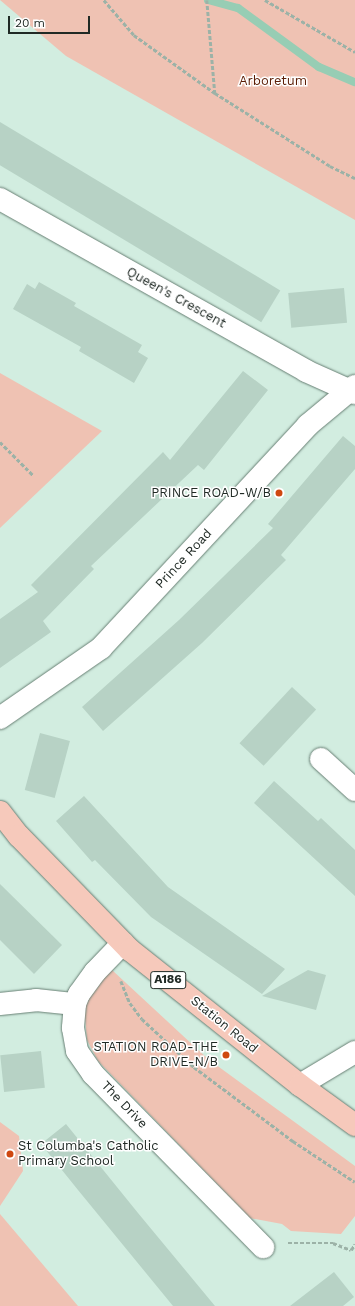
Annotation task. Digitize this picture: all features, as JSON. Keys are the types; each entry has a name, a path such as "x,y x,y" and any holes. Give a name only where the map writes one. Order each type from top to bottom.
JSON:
{"main road":[{"name":"Station Road","path":"0,812 19,836 118,948 355,1125"}],"street":[{"name":"Queen's Crescent","path":"0,199 306,371 353,389"},
{"name":"Prince Road","path":"0,718 101,648 308,426 353,389"},
{"path":"321,760 355,790"},
{"name":"The Drive","path":"118,948 86,983 75,1004 74,1040 83,1062 263,1246"},
{"path":"0,1004 36,1000 75,1004"},
{"path":"300,1085 355,1052"}],"path":[{"path":"104,0 134,35 215,93 330,166 355,178"},
{"path":"207,0 215,93"},
{"path":"265,0 355,52"},
{"path":"0,442 34,476"},
{"path":"118,948 130,1002 160,1038 250,1109 355,1182"},
{"path":"263,1246 316,1242 333,1243 351,1250 355,1244"}],"green space":[{"name":"Arboretum","path":"0,0 355,0 355,220 66,56"},
{"path":"0,373 102,431 0,528"},
{"path":"112,970 208,1059 355,1166 355,1216 341,1234 291,1231 282,1224 250,1218 98,1061 87,1040 84,1007 97,983"},
{"name":"St Columba's Catholic Primary School","path":"0,1122 19,1136 23,1171 0,1206"},
{"path":"0,1214 78,1306 0,1306"}],"building":[{"path":"0,122 280,290 261,322 0,165"},
{"path":"39,282 76,303 74,306 142,345 138,352 148,358 134,383 79,351 81,347 13,309 27,284 35,289"},
{"path":"344,288 347,323 291,328 288,293"},
{"path":"243,371 268,390 204,470 198,465 91,566 94,569 43,621 51,632 0,668 0,619 38,592 31,585 163,452 170,460"},
{"path":"343,436 355,446 355,469 281,555 286,560 202,643 103,731 82,707 179,620 273,528 268,524"},
{"path":"292,687 316,710 264,766 239,743"},
{"path":"40,733 70,741 55,798 25,790"},
{"path":"274,781 318,821 321,818 355,850 355,896 254,803"},
{"path":"84,796 168,887 285,969 262,994 151,917 95,860 92,862 56,821"},
{"path":"0,884 62,945 34,974 0,940"},
{"path":"308,970 326,975 316,1010 262,996"},
{"path":"41,1051 45,1088 4,1092 0,1055"},
{"path":"66,1124 215,1306 173,1306 78,1190 41,1144"},
{"path":"334,1272 354,1297 343,1306 290,1306"}],"waterway":[{"path":"208,0 238,8 319,67 355,82"}],"place":[{"name":"PRINCE ROAD-W/B","path":"279,493"},
{"name":"STATION ROAD-THE DRIVE-N/B","path":"226,1055"},
{"name":"St Columba's Catholic Primary School","path":"10,1154"}]}
